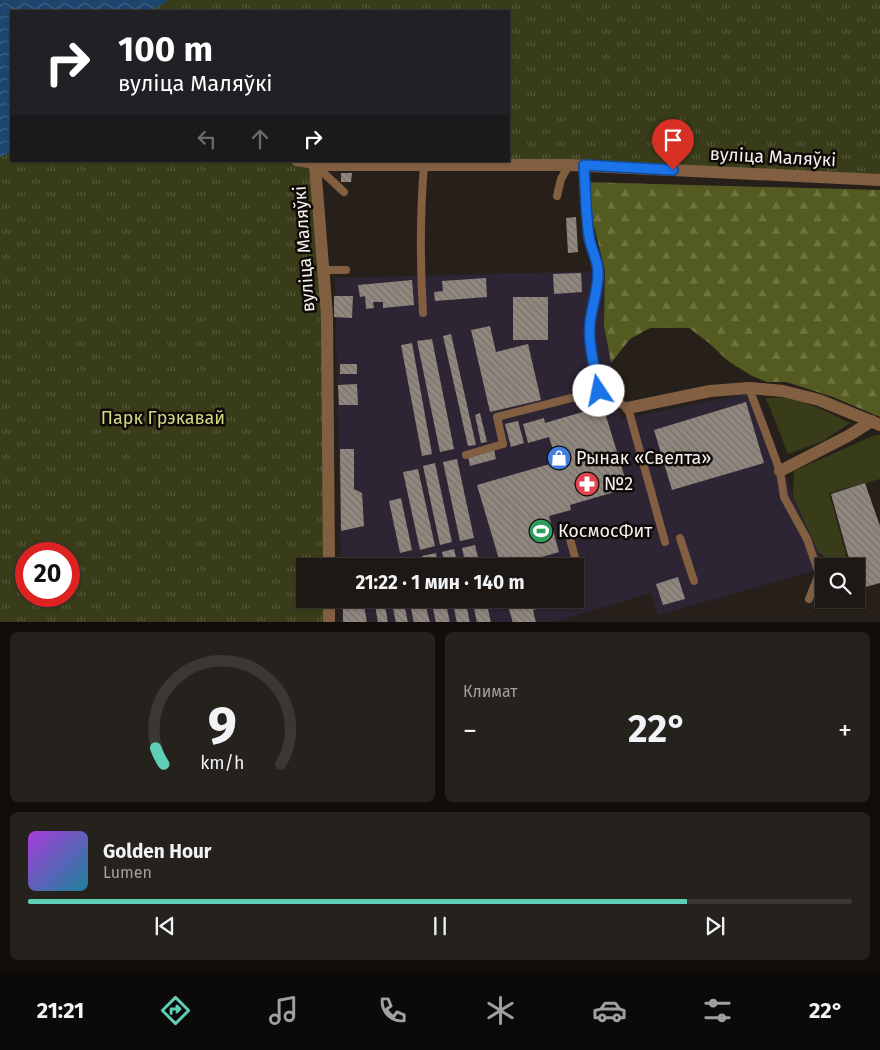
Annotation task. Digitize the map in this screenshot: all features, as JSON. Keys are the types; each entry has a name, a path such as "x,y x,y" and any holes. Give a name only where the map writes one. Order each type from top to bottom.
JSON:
{"street":[{"name":"вуліца Маляўкі","path":"329,558 327,316 316,165 584,165 880,180"},
{"path":"628,408 710,392 749,388 784,391 819,400 876,423"},
{"path":"780,472 876,423"},
{"path":"329,608 329,622"}],"lane":[{"path":"296,162 316,165 344,192"},
{"path":"423,313 420,233 424,165"},
{"path":"557,196 561,179 569,165"},
{"path":"584,165 590,240 596,256 598,269 598,286 592,312 589,342 599,391"},
{"path":"324,270 346,270"},
{"path":"749,388 780,472 784,497 808,539 819,574 809,599"},
{"path":"466,455 503,444 497,417 599,391 628,408 665,542"},
{"path":"567,528 575,558"},
{"path":"680,538 694,581"}],"shaded area":[{"name":"Рынак «Свелта»","path":"605,271 604,326 621,419 756,392 793,496 821,558 815,558 815,571 658,615 651,593 554,622 342,622 341,608 584,608 584,558 341,558 335,278"}],"green space":[{"path":"169,0 880,0 880,175 510,161 510,10 153,10"},
{"name":"Парк Грэкавай","path":"10,152 10,162 320,162 328,558 296,558 296,608 329,608 329,622 0,622 0,157"},
{"path":"583,182 880,190 880,417 833,397 786,382 767,382 752,376 728,361 689,328 650,328 630,339 611,363 604,326 605,270"},
{"path":"766,398 784,398 803,402 850,423 823,441 788,454"},
{"path":"875,435 880,435 880,479 829,493 847,558 826,558 818,552 793,496 794,471"}],"water":[{"path":"0,0 169,0 153,10 10,10 10,152 0,157"}],"building":[{"path":"341,173 352,173 351,182 341,182"},
{"path":"576,217 578,252 568,253 566,218"},
{"path":"581,273 582,292 554,294 553,274"},
{"path":"486,278 487,297 435,301 434,292 443,291 442,281"},
{"path":"412,280 414,305 383,308 383,302 373,302 374,308 366,309 365,296 360,297 358,285"},
{"path":"334,296 353,296 352,318 334,317"},
{"path":"513,297 548,297 548,340 513,340"},
{"path":"490,326 496,352 528,344 541,400 490,412 471,330"},
{"path":"451,334 476,445 468,446 443,336"},
{"path":"432,339 454,449 440,452 417,341"},
{"path":"412,343 432,454 422,456 401,345"},
{"path":"340,364 357,364 357,374 340,374"},
{"path":"357,384 358,405 339,405 338,385"},
{"path":"746,402 764,463 672,490 654,430"},
{"path":"603,406 628,488 570,505 571,510 549,516 559,552 538,558 499,558 477,485 557,462 549,437 528,443 523,424 544,418 545,423"},
{"path":"480,413 487,442 481,443 475,415"},
{"path":"518,421 524,443 511,447 505,424"},
{"path":"340,449 354,449 354,489 362,493 364,526 341,531"},
{"path":"494,450 496,459 470,466 468,457"},
{"path":"457,459 474,538 460,541 443,462"},
{"path":"435,463 452,542 440,545 423,466"},
{"path":"418,469 435,546 420,550 403,472"},
{"path":"865,483 880,526 880,583 865,587 865,558 849,558 831,494"},
{"path":"401,498 412,550 400,553 389,501"},
{"path":"475,545 478,558 464,558 462,548"},
{"path":"454,549 456,558 443,558 442,552"},
{"path":"436,553 437,558 422,558 422,556"},
{"path":"678,577 685,599 663,605 656,584"},
{"path":"343,608 364,608 367,622 343,622"},
{"path":"376,608 386,608 388,622 378,622"},
{"path":"393,608 405,608 408,622 396,622"},
{"path":"411,608 426,608 430,622 414,622"},
{"path":"433,608 447,608 450,622 436,622"},
{"path":"454,608 467,608 470,622 457,622"},
{"path":"474,608 488,608 491,622 477,622"},
{"path":"509,608 540,608 533,610 536,622 513,622"}],"place":[{"name":"Рынак «Свелта»","path":"559,458"},
{"name":"№2","path":"587,484"},
{"name":"КосмосФит","path":"541,531"}],"route":[{"path":"599,391 589,342 593,303 598,286 598,269 596,256 590,240 584,165 673,170"}]}
